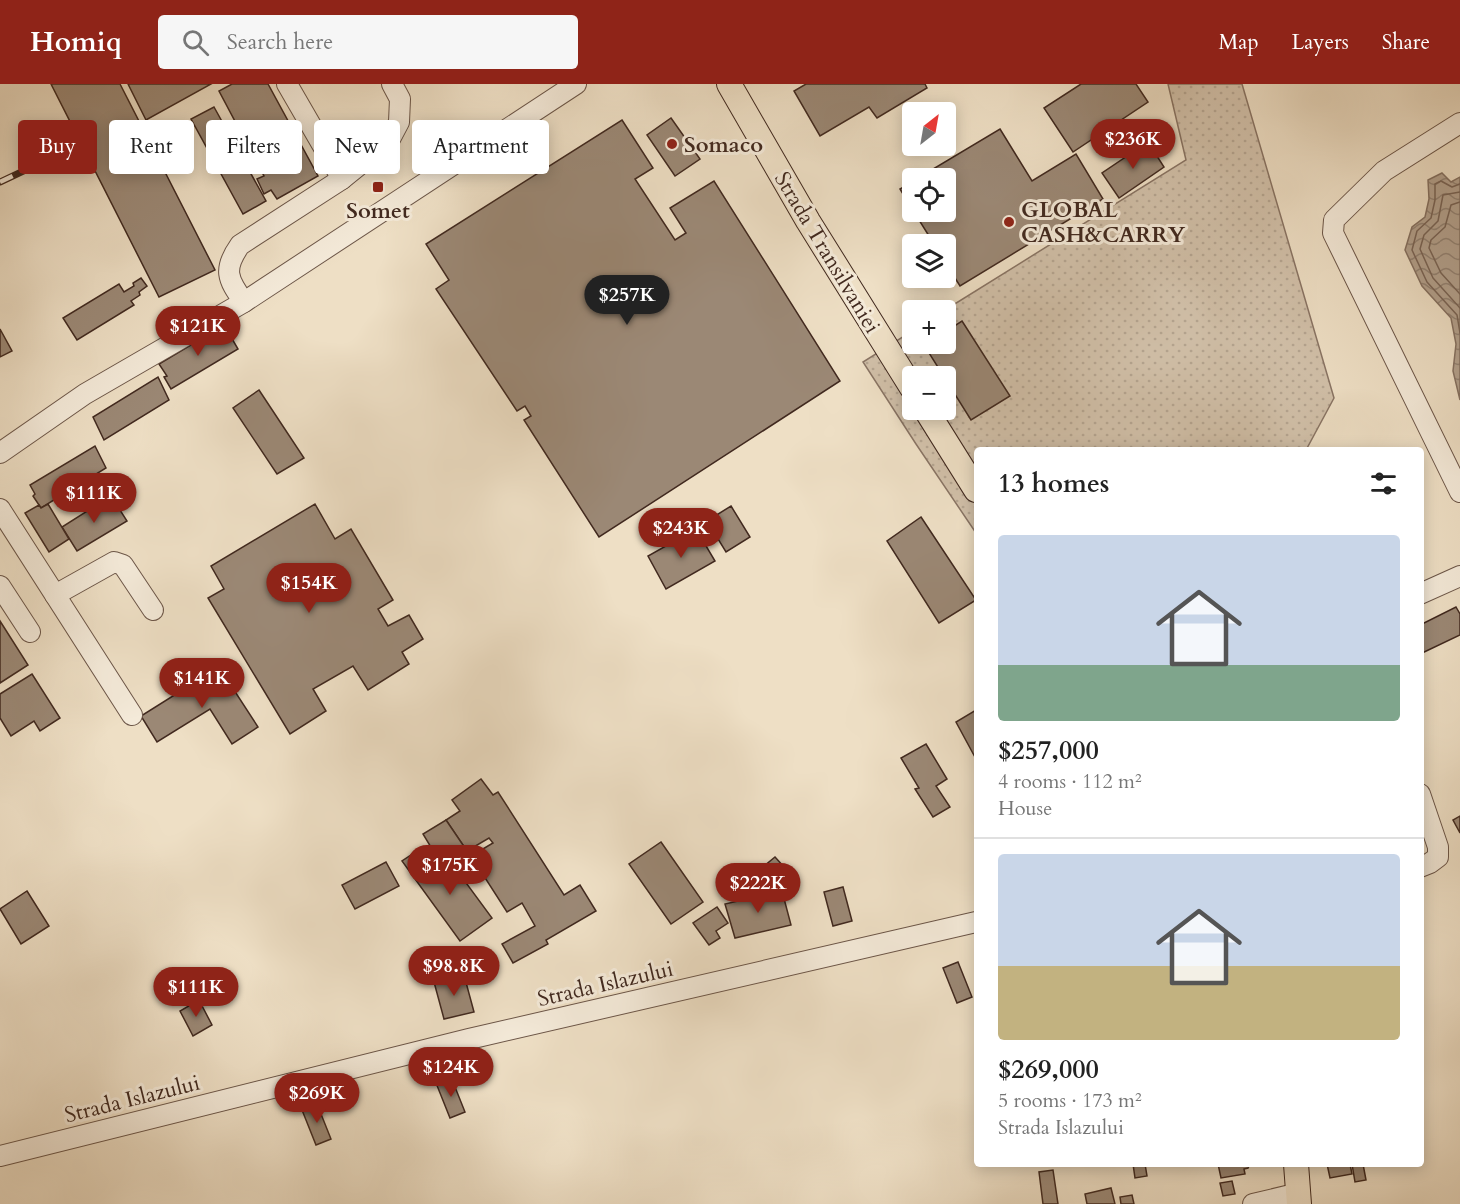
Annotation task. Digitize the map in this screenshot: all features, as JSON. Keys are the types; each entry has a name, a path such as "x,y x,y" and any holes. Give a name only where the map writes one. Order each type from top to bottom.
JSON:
{"main road":[{"name":"Strada Transilvaniei","path":"729,84 808,221 902,372"},
{"path":"932,420 974,487"},
{"path":"1296,1167 1299,1199"}],"street":[{"path":"287,84 342,179"},
{"path":"244,302 230,283 228,268 240,244 342,179 389,141 399,122 400,99 392,84"},
{"path":"0,453 85,394 244,302 576,84"},
{"path":"1460,123 1384,171 1334,220 1333,233 1460,492"},
{"path":"0,508 132,715"},
{"path":"55,595 114,562 123,565 153,610"},
{"path":"1424,592 1460,576"},
{"path":"0,586 30,632"},
{"path":"1424,806 1438,847 1438,857 1424,865"},
{"name":"Strada Islazului","path":"0,1156 469,1039 974,922"},
{"path":"1253,1204 1299,1199"}],"shaded area":[{"path":"1168,84 1242,84 1334,398 1308,447 974,447 974,530 863,362 902,337 902,354 956,354 956,303 1186,160"}],"water":[{"path":"1442,173 1451,182 1460,177 1460,400 1453,371 1456,344 1451,318 1422,286 1405,250 1412,227 1425,217 1429,199 1428,180"}],"building":[{"path":"51,84 120,84 138,120 109,120 109,174 166,174 215,270 159,297 97,174 97,120 69,120"},
{"path":"128,84 211,84 146,120"},
{"path":"232,84 268,84 288,120 234,120 219,91"},
{"path":"806,84 925,84 927,88 877,118 869,107 820,136 794,91"},
{"path":"1081,84 1136,84 1148,102 1073,152 1044,108"},
{"path":"214,107 221,120 206,120 206,146 194,124 194,120 191,119"},
{"path":"671,118 700,159 675,176 647,135"},
{"path":"622,120 653,168 635,179 675,240 686,233 670,208 714,181 840,381 599,537 524,420 531,416 525,406 517,411 436,289 449,280 426,244 537,174 549,174 549,166"},
{"path":"1000,129 1032,181 1076,154 1103,199 960,286 956,280 956,234 928,234 920,222 956,222 956,168 935,168"},
{"path":"1148,142 1164,167 1119,198 1102,173"},
{"path":"302,147 314,169 314,174 318,176 277,199 271,190 264,194 257,179 264,176 263,174 302,174"},
{"path":"221,174 251,174 266,201 243,214"},
{"path":"141,278 147,286 131,301 134,305 77,340 63,318 119,284 124,292"},
{"path":"962,321 1010,396 971,420 956,396 956,366 937,366 930,354 956,354 956,325"},
{"path":"224,325 238,349 171,389 164,377 167,376 159,364"},
{"path":"0,329 12,351 0,357"},
{"path":"158,377 169,400 104,440 93,417"},
{"path":"259,390 304,458 277,474 233,408"},
{"path":"95,446 106,468 41,508 33,496 35,494 30,485"},
{"path":"111,496 127,521 77,551 62,527"},
{"path":"48,504 69,539 49,552 25,513 39,505 41,508"},
{"path":"315,504 335,539 351,529 393,600 378,609 388,626 409,615 423,639 402,652 409,664 368,690 353,666 313,689 326,711 290,734 208,598 224,589 211,566"},
{"path":"731,506 750,537 726,552 707,521"},
{"path":"921,517 974,597 974,601 939,623 887,541"},
{"path":"696,529 715,561 666,589 648,556"},
{"path":"1456,607 1460,614 1460,635 1424,652 1424,623"},
{"path":"0,621 28,665 0,683"},
{"path":"219,667 258,727 232,744 210,709 157,742 141,716"},
{"path":"32,674 60,718 40,731 34,721 11,736 0,718 0,694"},
{"path":"974,711 974,755 956,722"},
{"path":"926,744 947,779 936,786 950,807 933,817 915,789 919,788 901,758"},
{"path":"481,779 493,795 498,792 564,895 580,885 596,911 546,940 548,944 513,963 502,944 535,926 522,903 507,912 471,856 493,843 489,838 467,851 446,820 460,811 452,800"},
{"path":"1460,816 1460,833 1453,820"},
{"path":"446,820 465,848 441,864 423,834"},
{"path":"661,842 703,902 671,924 629,864"},
{"path":"414,853 424,867 434,860 440,868 450,861 492,918 460,941 402,861"},
{"path":"775,857 784,867 749,895 741,885"},
{"path":"386,862 399,886 355,909 342,885"},
{"path":"843,887 852,921 833,926 824,892"},
{"path":"27,891 49,926 21,944 0,909"},
{"path":"782,891 791,925 735,938 725,904"},
{"path":"717,907 728,923 716,931 720,938 709,945 693,923"},
{"path":"958,962 972,997 957,1003 943,968"},
{"path":"464,975 474,1012 444,1019 434,982"},
{"path":"199,1000 212,1025 193,1036 180,1011"},
{"path":"451,1077 465,1112 450,1118 436,1083"},
{"path":"317,1104 331,1139 316,1145 302,1110"},
{"path":"1133,1167 1146,1167 1147,1176 1135,1178"},
{"path":"1219,1167 1248,1167 1244,1169 1245,1174 1221,1178"},
{"path":"1328,1167 1351,1167 1352,1174 1330,1178"},
{"path":"1352,1167 1364,1167 1366,1180 1355,1182"},
{"path":"1053,1170 1058,1204 1043,1204 1039,1172"},
{"path":"1232,1181 1235,1194 1223,1196 1220,1183"},
{"path":"1111,1188 1115,1204 1087,1204 1085,1194"},
{"path":"1132,1195 1134,1204 1121,1204 1120,1197"}],"railway":[{"path":"0,182 18,173"}],"place":[{"name":"Somaco","path":"672,144"},
{"name":"Somet","path":"378,187"},
{"name":"GLOBAL CASH&CARRY","path":"1009,222"}]}
